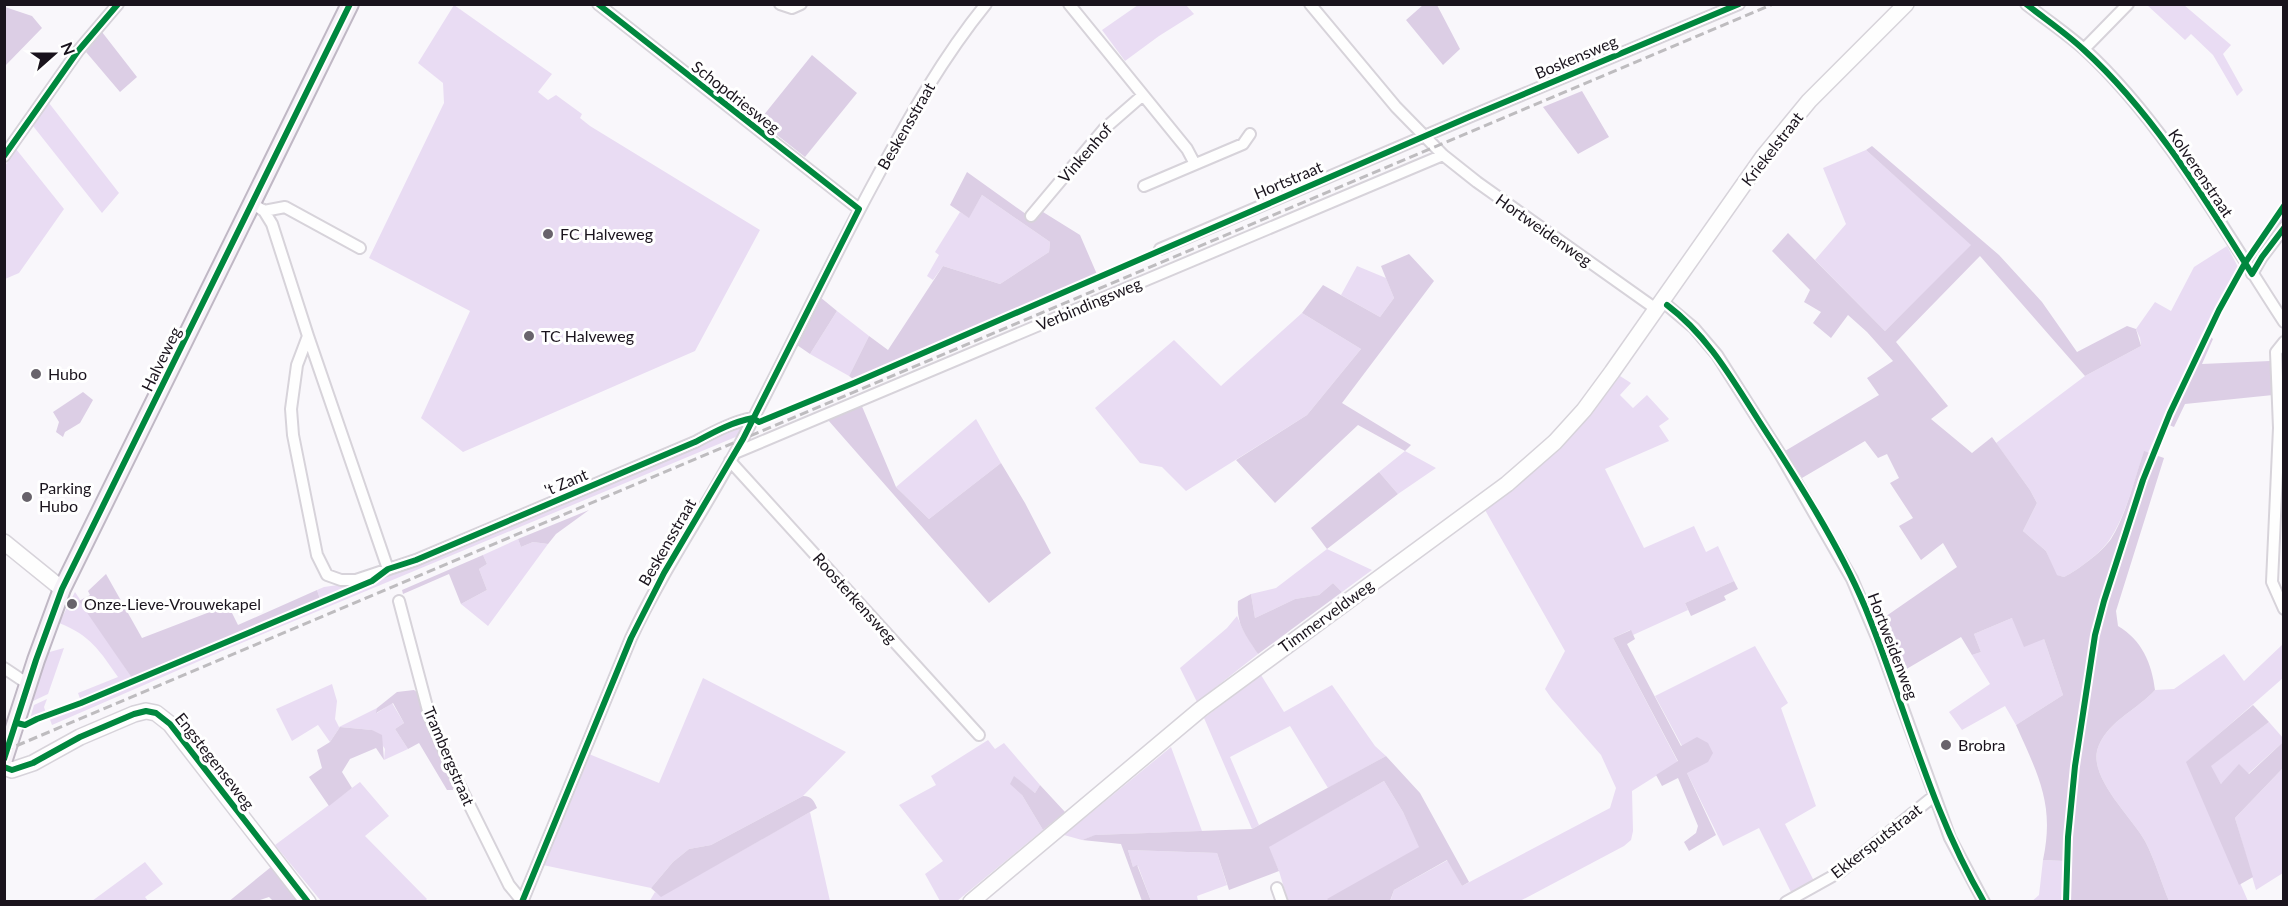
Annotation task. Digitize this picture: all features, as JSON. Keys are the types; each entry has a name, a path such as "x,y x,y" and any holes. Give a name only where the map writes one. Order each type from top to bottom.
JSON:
{"main road":[{"name":"Halveweg","path":"4,759 10,734 62,589 258,207 350,4"}],"street":[{"path":"4,156 78,51 118,4"},
{"name":"Schopdriesweg","path":"598,4 859,209"},
{"path":"780,4 792,8 801,4"},
{"name":"Beskensstraat","path":"522,901 649,600 733,457 859,209 919,102 986,4"},
{"path":"1069,4 1187,149 1195,164"},
{"path":"1310,4 1369,76 1439,151"},
{"name":"Boskensweg","path":"1421,133 1738,4"},
{"name":"Kriekelstraat","path":"1659,305 1746,180 1784,131 1809,101 1906,4"},
{"name":"Kolverenstraat","path":"2026,4 2084,49 2114,80 2168,147 2283,322"},
{"path":"2084,49 2128,4"},
{"name":"Vinkenhof","path":"1031,216 1104,129 1143,95"},
{"path":"1288,190 1421,133"},
{"name":"Hortstraat","path":"1160,249 1421,133"},
{"path":"1144,186 1244,144 1250,134"},
{"name":"Hortweidenweg","path":"1439,151 1477,182 1689,323 1717,355 1780,454 1852,579 1878,640 1950,838 1984,902"},
{"name":"Verbindingsweg","path":"733,457 1439,151"},
{"path":"258,207 285,207 360,248"},
{"path":"258,207 272,224 388,569"},
{"path":"2252,274 2283,228"},
{"name":"Timmerveldweg","path":"971,902 1201,709 1507,484 1537,459 1584,410 1659,305"},
{"name":"'t Zant","path":"308,336 297,365 291,409 293,435 316,555 327,575 341,580 356,580 416,560 684,447 740,420 753,418"},
{"path":"2283,342 2276,352 2279,428 2272,582 2283,609"},
{"name":"Roosterkensweg","path":"733,457 979,735"},
{"path":"4,542 62,589"},
{"name":"Trambergstraat","path":"399,601 424,698 440,742 508,885 522,901"},
{"path":"4,668 28,684"},
{"name":"Engstegenseweg","path":"4,767 12,770 24,767 89,733 134,714 146,711 156,713 170,724 308,902"},
{"name":"Ekkersputstraat","path":"1786,902 1840,872 1934,796"},
{"path":"1277,888 1282,902"}],"shaded area":[{"path":"454,5 552,74 538,92 548,100 556,95 582,114 580,118 590,126 760,230 695,351 463,452 421,418 470,311 369,258 444,103 443,83 418,63"},
{"path":"1138,5 1186,5 1194,14 1125,61 1102,30"},
{"path":"1423,5 1437,5 1460,49 1443,65 1406,20"},
{"path":"2147,5 2184,5 2231,45 2223,54 2243,90 2237,96 2213,55 2191,34 2185,40"},
{"path":"5,7 32,16 42,28 5,66"},
{"path":"102,32 137,77 120,92 86,52"},
{"path":"812,55 857,93 805,157 759,121"},
{"path":"1582,91 1609,137 1578,154 1543,107"},
{"path":"49,103 119,193 102,213 33,126"},
{"path":"1872,146 1999,255 2042,302 2077,352 2127,326 2136,329 2141,346 2085,376 1980,256 1896,342 1948,406 1931,419 1972,453 1992,437 2030,490 2037,503 2023,531 2046,551 2057,575 2064,577 2076,570 2096,555 2111,539 2126,507 2144,451 2164,458 2116,611 2118,626 2133,638 2148,662 2155,690 2110,729 2099,745 2096,757 2104,782 2145,841 2169,901 2061,901 2064,861 2043,860 2047,822 2046,806 2037,775 2016,725 2063,695 2044,639 2024,647 2012,618 1974,634 1981,652 1972,655 1961,637 1898,674 1879,621 1957,567 1943,543 1921,560 1899,526 1913,518 1890,483 1899,478 1887,454 1878,458 1865,441 1802,478 1785,451 1879,395 1867,378 1893,361 1848,315 1831,338 1813,323 1821,312 1804,302 1810,290 1772,251 1788,233 1885,331 1971,245 1866,150"},
{"path":"16,149 64,209 19,273 5,279 5,166"},
{"path":"1866,150 1972,245 1885,331 1815,260 1846,224 1823,168"},
{"path":"967,172 1030,217 1043,212 1080,235 1099,279 858,383 849,376 869,336 888,350 943,266 1000,284 1049,252 1050,242 982,195 969,218 950,205"},
{"path":"982,195 1050,242 1049,252 1000,284 943,266 933,280 927,276 939,255 935,252 960,212 969,217"},
{"path":"2283,213 2283,241 2274,235 2254,265 2250,262"},
{"path":"2227,246 2238,267 2200,338 2148,453 2144,452 2126,507 2116,529 2106,544 2076,570 2064,577 2056,575 2046,551 2023,531 2037,503 1996,443 2085,376 2141,346 2136,329 2155,302 2171,311 2194,267"},
{"path":"1409,254 1434,281 1342,403 1411,445 1405,451 1358,425 1275,503 1236,460 1307,415 1361,349 1302,313 1323,285 1380,317 1394,298 1381,266"},
{"path":"1357,266 1386,278 1394,298 1380,317 1341,295"},
{"path":"820,297 837,311 810,354 797,345"},
{"path":"837,311 869,336 849,376 810,354"},
{"path":"1302,313 1361,349 1307,415 1186,491 1162,467 1140,463 1095,408 1174,340 1221,386"},
{"path":"2210,336 2213,339 2202,364 2270,361 2273,395 2185,404 2174,427 2169,425"},
{"path":"1620,376 1631,383 1620,395 1633,408 1647,395 1669,419 1659,426 1669,441 1605,469 1644,548 1694,526 1706,552 1718,546 1734,581 1685,603 1688,610 1633,635 1630,630 1613,638 1678,762 1632,791 1633,831 1631,840 1624,846 1520,901 1390,902 1394,890 1448,860 1462,886 1610,808 1616,788 1601,755 1545,689 1565,651 1485,510 1558,448"},
{"path":"83,392 93,400 80,423 65,432 63,437 56,432 59,422 53,412"},
{"path":"861,404 896,487 929,519 1001,463 1051,553 989,603 828,420"},
{"path":"976,419 1001,463 929,519 896,487"},
{"path":"741,426 738,436 220,652 52,725 49,717 82,704 78,693 118,677 106,659 87,639 59,623 75,592 134,681 321,602 317,590 324,587 359,582 727,428"},
{"path":"1405,451 1436,468 1398,494 1379,472"},
{"path":"1379,472 1398,494 1327,549 1311,528"},
{"path":"589,510 556,534 548,544 533,542 521,547 518,539"},
{"path":"518,539 521,547 533,542 548,544 488,626 461,604 487,590 479,569 487,564 483,555"},
{"path":"1327,549 1372,570 1342,592 1333,583 1319,595 1295,599 1255,618 1251,594 1276,588"},
{"path":"483,555 487,564 479,569 487,590 461,604 449,574 403,594 402,590"},
{"path":"106,574 142,638 228,605 238,625 317,590 321,602 134,681 79,601 90,595 88,591"},
{"path":"1734,581 1738,589 1724,596 1726,600 1691,616 1685,603"},
{"path":"1333,583 1342,592 1258,654 1240,623 1238,601 1251,594 1255,618 1295,599 1319,595"},
{"path":"1237,616 1258,654 1197,702 1180,668 1227,628"},
{"path":"2012,618 2044,639 2063,695 2016,725 2005,706 1962,730 1949,712 1990,684 1972,655 1981,652 1974,634"},
{"path":"1631,630 1635,639 1627,644 1681,746 1697,737 1708,743 1713,753 1708,762 1687,773 1716,835 1689,851 1684,842 1696,833 1698,826 1678,778 1662,786 1656,775 1678,761 1613,638"},
{"path":"2283,644 2283,678 2187,762 2248,901 2169,901 2145,841 2112,795 2098,769 2096,757 2099,745 2117,722 2155,690 2174,689 2224,654 2244,681"},
{"path":"1755,646 1788,703 1781,708 1816,806 1785,824 1814,881 1791,892 1759,828 1723,846 1687,773 1682,746 1655,696"},
{"path":"64,648 48,694 31,702 46,653"},
{"path":"1261,675 1284,712 1332,685 1375,746 1386,756 1328,788 1290,726 1230,757 1259,825 1252,829 1204,718"},
{"path":"703,678 846,752 803,796 711,845 689,849 673,862 651,888 543,865 589,754 659,783"},
{"path":"332,684 337,701 335,719 339,727 377,708 377,713 392,703 404,723 395,729 408,749 384,760 385,749 372,730 340,727 330,742 318,725 292,741 276,709"},
{"path":"414,690 418,693 427,726 454,781 453,790 447,790 419,743 408,749 395,729 404,723 393,703 376,713 377,708 397,692"},
{"path":"47,699 44,707 46,713 29,722 34,705"},
{"path":"2253,705 2269,722 2211,766 2221,784 2239,764 2249,774 2283,742 2283,768 2235,818 2253,877 2239,885 2186,762"},
{"path":"2269,722 2283,738 2283,742 2248,774 2221,784 2210,766"},
{"path":"340,727 372,730 382,735 384,760 376,748 350,759 342,772 352,788 329,806 309,777 322,768 317,750 330,742"},
{"path":"988,740 995,749 1004,743 1040,785 1035,793 1014,777 1043,830 957,901 940,901 925,874 943,861 899,805 936,785 931,776"},
{"path":"1171,747 1202,831 1096,835 1082,840 1064,835"},
{"path":"1386,756 1420,793 1469,882 1462,886 1447,860 1394,890 1390,901 1329,901 1327,899 1419,847 1403,812 1384,781 1269,847 1279,871 1229,890 1217,853 1128,850 1133,867 1137,865 1151,901 1142,901 1121,844 1082,840 1095,835 1252,829"},
{"path":"2283,768 2283,873 2256,890 2235,818"},
{"path":"1014,776 1035,793 1040,785 1065,812 1043,830 1022,795 1010,784"},
{"path":"1384,781 1403,812 1420,847 1324,902 1288,901 1279,871 1268,847"},
{"path":"360,782 389,816 365,836 427,899 424,902 321,901 275,845"},
{"path":"803,796 811,798 817,808 661,897 651,888 673,862 689,849 711,845"},
{"path":"810,812 830,901 649,902 655,892 661,896"},
{"path":"1128,850 1217,853 1227,885 1197,896 1198,901 1151,901 1138,866 1133,867"},
{"path":"2043,860 2064,861 2061,901 2031,902 2039,895"},
{"path":"145,862 163,884 145,897 148,901 92,901"},
{"path":"271,867 299,901 273,901 269,897 257,901 228,902"}],"railway":[{"path":"4,751 1773,4"}],"cycle path":[{"path":"4,156 78,51 118,4"},
{"path":"4,759 62,589 350,4"},
{"path":"522,902 631,638 664,573 743,439 859,209 598,4"},
{"path":"753,418 759,422 854,383 1469,117 1739,4"},
{"path":"2026,4 2084,50 2155,128 2176,156 2252,274 2284,228"},
{"path":"2066,902 2068,837 2075,766 2095,635 2104,601 2143,480 2170,413 2219,310 2245,263 2284,206"},
{"path":"1667,305 1695,330 1729,374 1802,489 1843,560 1865,607 1948,831 1984,902"},
{"path":"17,723 25,725 81,703 372,581 388,569 416,560 730,425 753,418"},
{"path":"4,767 12,770 33,763 80,737 134,714 146,711 156,713 170,724 308,902"}],"place":[{"name":"FC Halveweg","path":"548,234"},
{"name":"TC Halveweg","path":"529,336"},
{"name":"Hubo","path":"36,374"},
{"name":"Parking Hubo","path":"27,497"},
{"name":"Onze-Lieve-Vrouwekapel","path":"72,604"},
{"name":"Brobra","path":"1946,745"}]}
